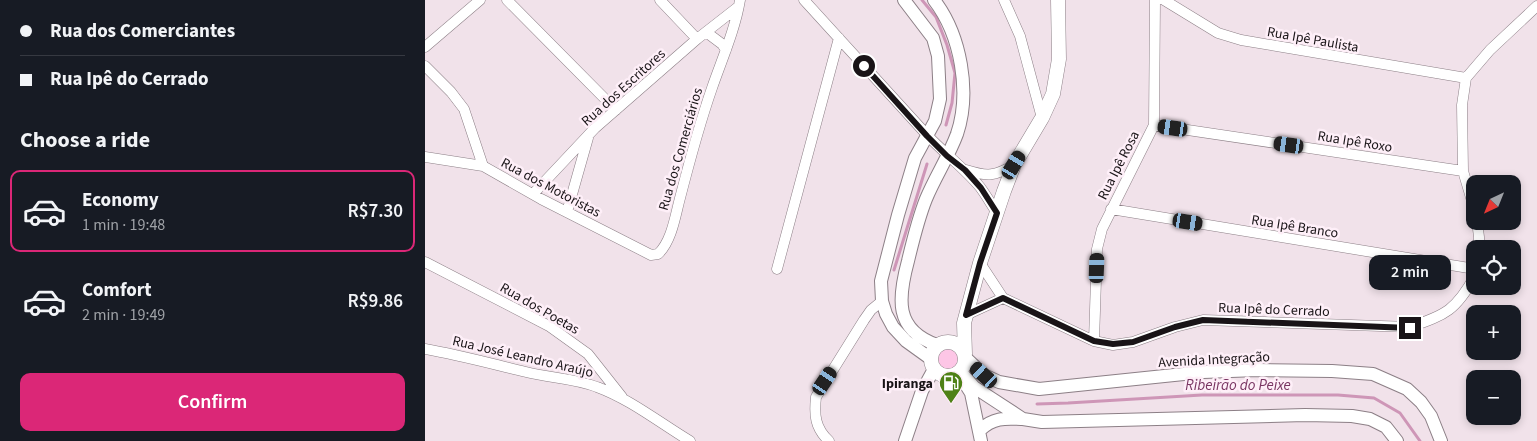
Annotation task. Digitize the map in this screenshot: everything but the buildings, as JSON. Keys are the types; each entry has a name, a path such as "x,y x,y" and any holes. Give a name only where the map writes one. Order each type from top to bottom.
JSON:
{"main road":[{"path":"962,364 965,319 980,263 1014,165 1042,118 1053,94 1059,58 1058,0"},
{"path":"962,364 945,376 932,364 934,349 943,343 965,319"},
{"path":"943,343 958,345 962,364"}],"street":[{"path":"425,47 480,0"},
{"path":"507,0 617,110"},
{"path":"660,0 697,39"},
{"path":"804,0 927,136 947,156 965,170 981,188 997,213"},
{"path":"904,0 933,38 938,56 940,99 935,122 915,158 885,260 881,281 882,301 893,327 932,364 905,441"},
{"path":"934,0 941,9 952,31 961,61 963,91 961,115 957,133 916,228 901,287 902,308 906,322 915,334 927,342 943,343"},
{"path":"1004,0 1021,36 1042,118"},
{"name":"Rua Ipê Rosa","path":"1094,341 1097,249 1102,229 1154,125 1155,0"},
{"name":"Rua Ipê Paulista","path":"1164,0 1218,33 1241,40 1466,78"},
{"name":"Rua dos Escritores","path":"533,194 589,135 739,4"},
{"name":"Rua dos Comerciários","path":"658,254 666,244 739,4"},
{"path":"1466,181 1463,171 1462,105 1466,78 1490,50 1537,6"},
{"path":"706,32 722,44 726,50"},
{"path":"777,269 839,38"},
{"path":"425,66 451,92 464,109 483,166"},
{"name":"Rua Ipê Roxo","path":"1154,125 1463,171"},
{"path":"567,212 589,135"},
{"name":"Rua dos Motoristas","path":"425,157 483,166 651,255 658,254"},
{"path":"965,170 982,175 998,174 1014,165"},
{"name":"Rua Ipê Branco","path":"1111,209 1466,268"},
{"name":"Rua dos Poetas","path":"425,262 565,336 588,354 624,400"},
{"path":"965,319 1003,298 980,263"},
{"name":"Rua Ipê do Cerrado","path":"1003,298 1094,341 1113,344 1133,342 1175,327 1203,320 1410,328 1433,320 1451,310 1466,292"},
{"path":"829,441 817,428 814,410 816,397 863,320 882,301"},
{"name":"Rua José Leandro Araújo","path":"425,348 528,373 569,379 597,387 624,400 690,441"},
{"path":"962,364 974,387 1023,419"},
{"path":"962,364 981,435"},
{"name":"Avenida Integração","path":"962,364 999,382 1039,389 1203,372 1333,370 1373,374 1407,389 1421,402 1431,416 1441,441"},
{"path":"981,435 988,422 995,419 1023,419 1042,422 1305,415 1370,418 1386,427 1397,441"}],"shaded area":[{"path":"948,347 957,351 961,360 957,369 948,373 939,369 935,360 939,351"}],"waterway":[{"name":"Ribeirão do Peixe","path":"922,0 936,17 955,73 952,103 946,125"},
{"name":"Ribeirão do Peixe","path":"894,270 927,164"},
{"name":"Ribeirão do Peixe","path":"1037,404 1202,395 1338,395 1374,398 1400,413 1420,441"}],"place":[{"name":"Ipiranga","path":"951,404"}],"route":[{"path":"864,66 927,136 947,156 965,170 981,188 997,213 980,263 966,315 1003,298 1094,341 1113,344 1133,342 1175,327 1203,320 1410,328"}]}
